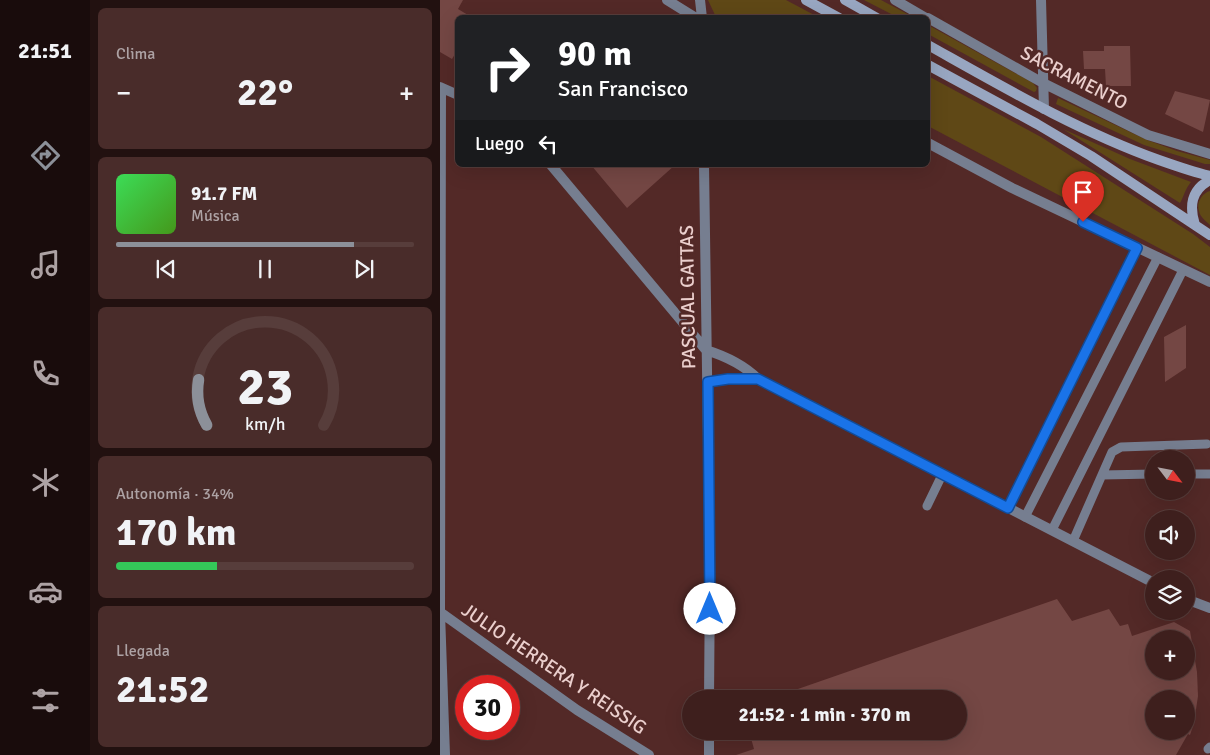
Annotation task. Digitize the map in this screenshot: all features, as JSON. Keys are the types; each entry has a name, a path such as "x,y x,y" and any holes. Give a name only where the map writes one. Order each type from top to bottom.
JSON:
{"main road":[{"path":"806,0 834,15"},
{"path":"845,0 872,15"},
{"path":"930,46 1044,109 1133,150 1210,176"},
{"path":"930,66 1045,128 1091,156 1210,235"},
{"path":"1195,225 1191,209 1192,199 1197,190 1210,180"}],"street":[{"path":"667,0 691,15"},
{"path":"700,0 702,15"},
{"name":"SACRAMENTO","path":"895,0 922,15"},
{"path":"1041,0 1044,109"},
{"name":"SACRAMENTO","path":"930,20 1044,83 1148,135 1210,154"},
{"path":"445,755 440,612 441,88 455,94"},
{"path":"930,143 1012,188 1210,282"},
{"path":"554,167 706,350 721,355 749,370 758,379 1145,578"},
{"name":"PASCUAL GATTAS","path":"704,167 708,382 709,690"},
{"path":"708,382 728,379 758,379"},
{"path":"1195,603 1210,608"},
{"name":"JULIO HERRERA Y REISSIG","path":"440,612 577,710 649,755"},
{"path":"709,740 709,755"}],"lane":[{"path":"1008,508 1137,248"},
{"path":"1025,517 1158,258"},
{"path":"1052,530 1183,270"},
{"path":"1073,541 1112,452 1121,447 1207,444"},
{"path":"927,506 942,474"},
{"path":"1102,474 1145,474"},
{"path":"1195,474 1209,474"}],"shaded area":[{"path":"708,0 786,0 814,15 715,15"},
{"path":"864,0 881,0 909,15 893,15"},
{"path":"930,26 1033,83 1037,88 1034,92 930,35"},
{"path":"930,77 1041,137 1193,234 1210,247 1210,275 930,127"},
{"path":"1058,98 1147,140 1210,160 1210,164 1144,145 1056,104"},
{"path":"1063,129 1130,159 1191,182 1180,203"},
{"path":"1210,191 1210,225 1203,219 1198,205 1204,194"}],"building":[{"path":"440,0 463,0 458,9 468,15 455,15 455,54 452,59 440,52"},
{"path":"1104,46 1130,46 1131,86 1106,86 1105,69 1084,69 1083,51 1104,51"},
{"path":"1175,91 1210,100 1203,132 1165,114"},
{"path":"593,167 673,167 627,208"},
{"path":"1186,325 1186,368 1165,382 1164,337"},
{"path":"1057,599 1072,621 1109,609 1120,626 1128,624 1132,636 1145,632 1145,680 1195,680 1195,660 1198,696 1195,716 1195,690 1145,690 1145,740 1185,740 1176,755 736,755 754,749 752,740 967,740 967,690 795,690"},
{"path":"1174,622 1188,630 1150,630"}],"route":[{"path":"710,609 708,382 728,379 758,379 1008,508 1137,248 1083,222"}]}
